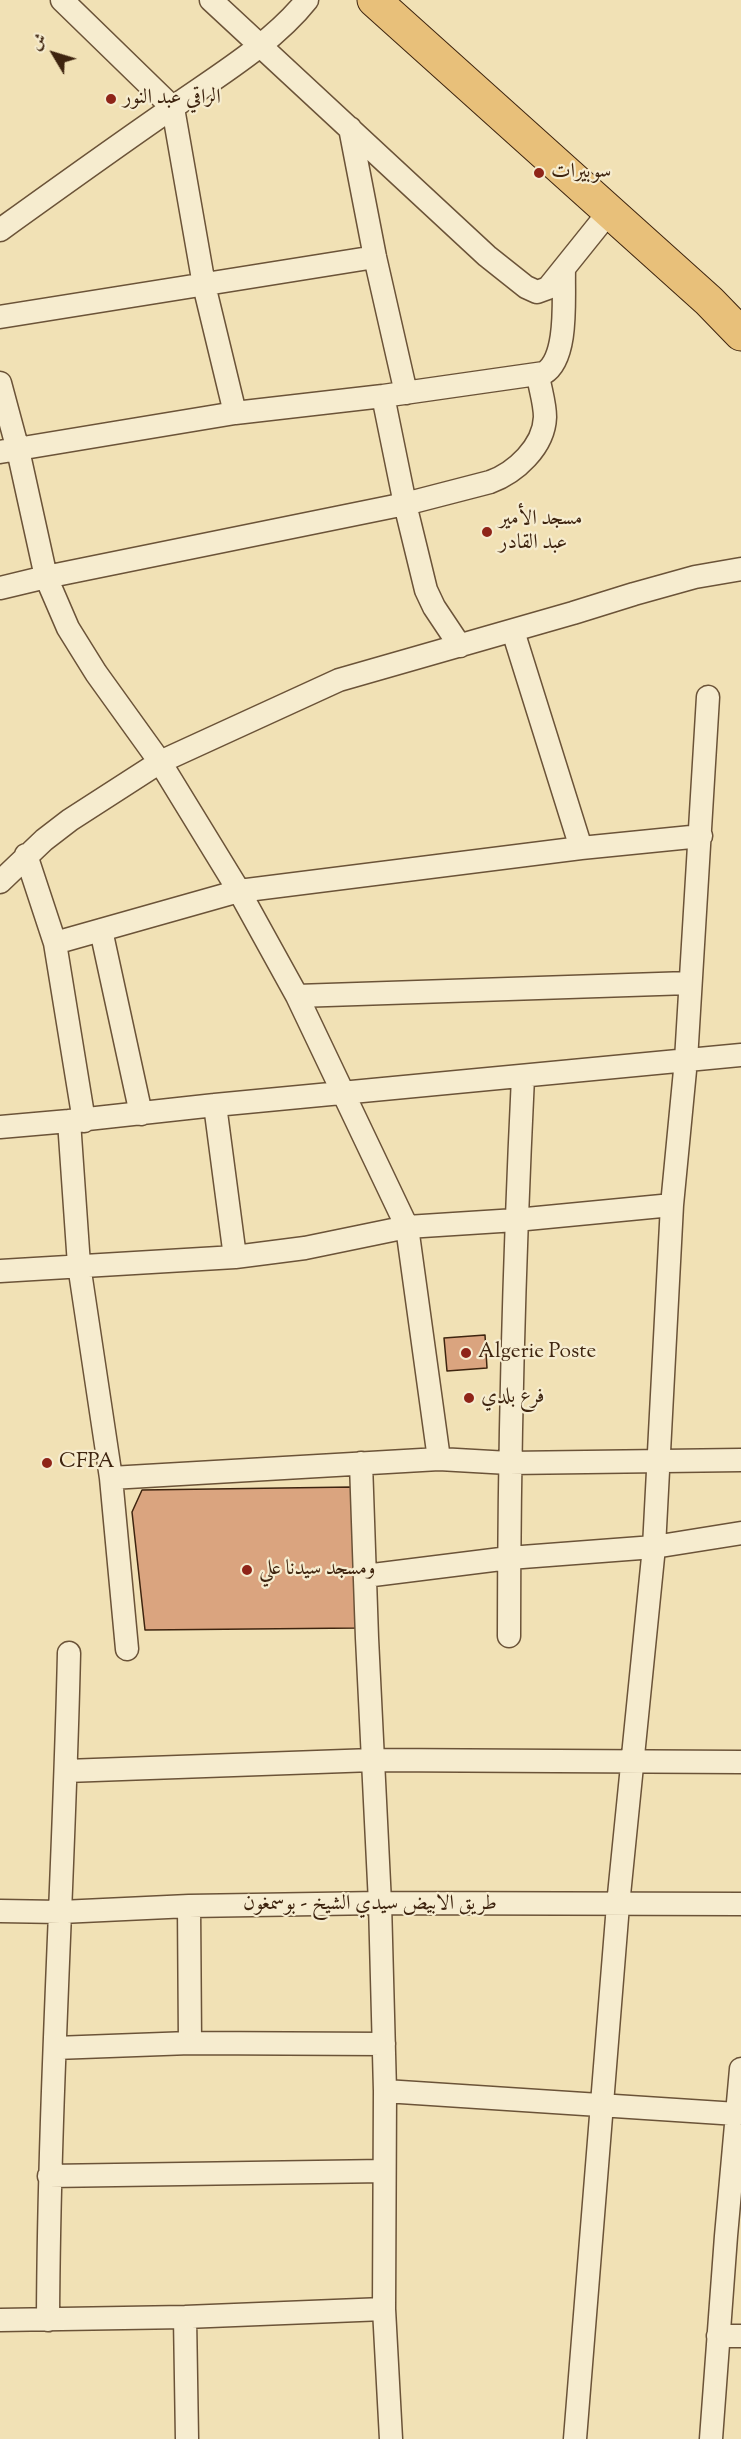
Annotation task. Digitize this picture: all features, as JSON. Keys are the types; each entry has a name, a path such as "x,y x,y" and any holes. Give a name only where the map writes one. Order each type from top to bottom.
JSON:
{"main road":[{"path":"374,0 709,301 741,334"}],"street":[{"path":"62,0 173,108 204,285 235,413"},
{"path":"212,0 487,256 526,287 543,291 554,282 609,212"},
{"path":"0,230 234,67 282,26 307,0"},
{"path":"350,128 375,257 395,394 405,504 426,590 434,607 460,646"},
{"path":"0,317 375,257"},
{"path":"9,451 235,413 538,375 551,368 559,350 564,270"},
{"path":"0,588 405,504 501,478 518,466 532,449 544,422 538,375"},
{"path":"0,383 9,451 46,577 68,628 96,673 160,762 239,891 297,996 407,1227 439,1459"},
{"path":"1,880 26,855 70,820 160,762 339,680 654,588 695,577 741,569"},
{"path":"513,631 581,848"},
{"path":"576,2439 618,1905 654,1547 672,1205 686,1060 708,697"},
{"path":"55,943 239,891 581,848 701,836"},
{"path":"26,855 55,943 77,1121 79,1265 111,1478 127,1649"},
{"path":"101,930 141,1114"},
{"path":"297,996 690,983"},
{"path":"0,1127 741,1055"},
{"path":"509,1636 509,1463 516,1220 523,1077"},
{"path":"215,1105 235,1257"},
{"path":"0,1271 235,1257 305,1248 407,1227 516,1220 672,1205"},
{"path":"111,1478 439,1459 509,1463 741,1460"},
{"path":"361,1463 380,1903 385,2091 384,2309 391,2439"},
{"path":"365,1576 509,1558 654,1547 741,1533"},
{"path":"48,2320 49,2176 61,1912 69,1653"},
{"path":"66,1771 373,1760 741,1762"},
{"name":"طريق الابيض سيدي الشيخ - بوسمغون","path":"0,1911 61,1912 189,1906 380,1903 741,1904"},
{"path":"189,1906 190,2043"},
{"path":"55,2048 190,2043 384,2044"},
{"path":"711,2439 718,2336 733,2232 741,2069"},
{"path":"385,2091 737,2114"},
{"path":"49,2176 384,2171"},
{"path":"0,2320 185,2317 384,2309"},
{"path":"185,2317 187,2439"},
{"path":"718,2336 741,2336"}],"building":[{"name":"Algerie Poste","path":"485,1335 487,1368 447,1371 444,1338"},
{"name":"ومسجد سيدنا علي","path":"352,1487 358,1628 145,1630 132,1512 142,1490"}],"place":[{"name":"الراقي عبد النور","path":"111,99"},
{"name":"سوبيرات","path":"539,173"},
{"name":"مسجد الأمير عبد القادر","path":"487,532"},
{"name":"Algerie Poste","path":"466,1353"},
{"name":"فرع بلدي","path":"469,1398"},
{"name":"CFPA","path":"47,1463"},
{"name":"ومسجد سيدنا علي","path":"247,1570"}]}
